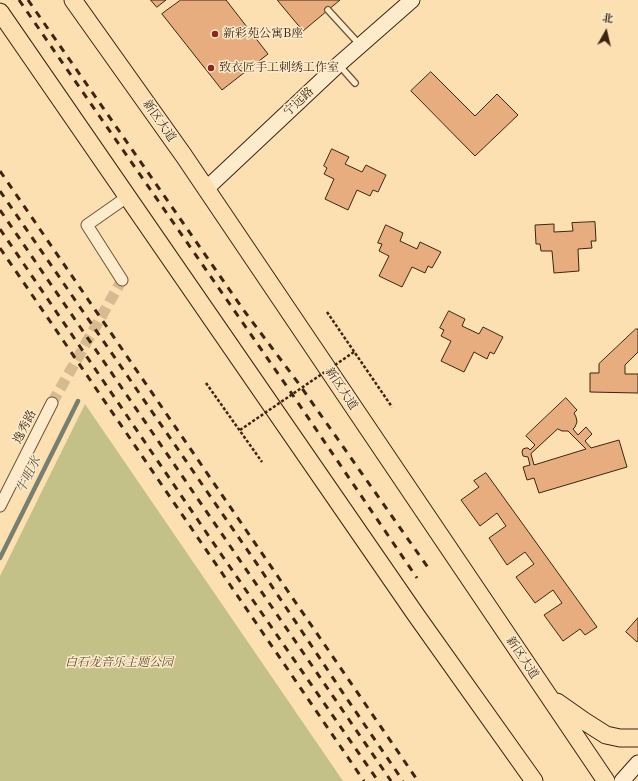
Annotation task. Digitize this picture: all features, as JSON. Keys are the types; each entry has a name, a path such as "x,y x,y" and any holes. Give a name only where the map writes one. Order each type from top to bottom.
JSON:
{"main road":[{"name":"新区大道","path":"73,0 184,156 606,781"},
{"path":"0,12 416,615 534,781"},
{"path":"548,695 606,735 620,738 638,738"}],"street":[{"name":"宁远路","path":"206,189 338,64 412,0"},
{"path":"122,280 87,225 127,197"},
{"name":"逸秀路","path":"0,506 52,403"},
{"path":"622,781 638,763"}],"lane":[{"path":"328,10 360,45"},
{"path":"338,64 355,83"}],"path":[{"path":"327,312 392,407"},
{"path":"240,430 354,352"},
{"path":"206,382 262,462"}],"green space":[{"name":"白石龙音乐主题公园","path":"85,404 343,781 0,781 0,576"}],"building":[{"path":"151,0 166,0 157,7"},
{"name":"新彩苑公寓B座","path":"181,0 226,0 268,54 222,90 162,14"},
{"path":"278,0 340,0 303,31"},
{"path":"431,72 475,116 497,94 518,115 475,156 411,91"},
{"path":"332,149 349,157 345,164 362,172 366,165 386,175 378,192 373,190 370,196 357,190 348,210 325,199 334,179 324,174 327,168 324,166"},
{"path":"595,222 596,241 591,241 592,248 578,249 579,271 554,273 552,251 541,251 540,244 536,244 535,225 554,224 554,232 573,231 572,223"},
{"path":"386,225 403,233 400,241 417,249 420,242 441,252 432,268 428,266 425,273 412,267 402,287 379,276 389,256 379,251 382,244 378,243"},
{"path":"449,311 465,319 462,326 479,334 483,327 503,337 494,354 490,352 487,359 474,352 464,372 441,361 451,341 441,336 444,330 440,328"},
{"path":"636,329 638,329 638,352 625,365 625,374 638,374 638,393 590,392 590,373 599,373 599,364"},
{"path":"566,398 577,410 574,413 577,422 573,429 578,435 586,427 592,434 585,441 591,448 619,440 627,467 539,493 534,478 527,480 523,467 530,465 528,457 523,456 523,449 528,448 530,450 535,445 526,436","holes":["558,429 568,431 586,449 534,465 531,454"]},
{"path":"486,473 597,627 585,635 580,629 563,641 544,615 562,603 553,590 535,603 516,577 534,564 525,552 507,565 489,538 506,526 497,513 480,526 461,500 479,487 474,481"},
{"path":"638,618 638,640 637,642 626,632"}],"waterway":[{"name":"牛咀水","path":"0,558 78,401"}],"tunnel":[{"path":"52,403 122,280"}],"railway":[{"path":"19,0 290,391 417,578"},
{"path":"28,0 245,312 299,384 429,569"},
{"path":"0,171 418,781"},
{"path":"0,191 259,567 403,781"},
{"path":"0,210 391,781"},
{"path":"0,229 223,557 378,781"},
{"path":"0,248 364,781"}],"place":[{"name":"新彩苑公寓B座","path":"215,34"},
{"name":"致衣匠手工刺绣工作室","path":"211,68"}]}
